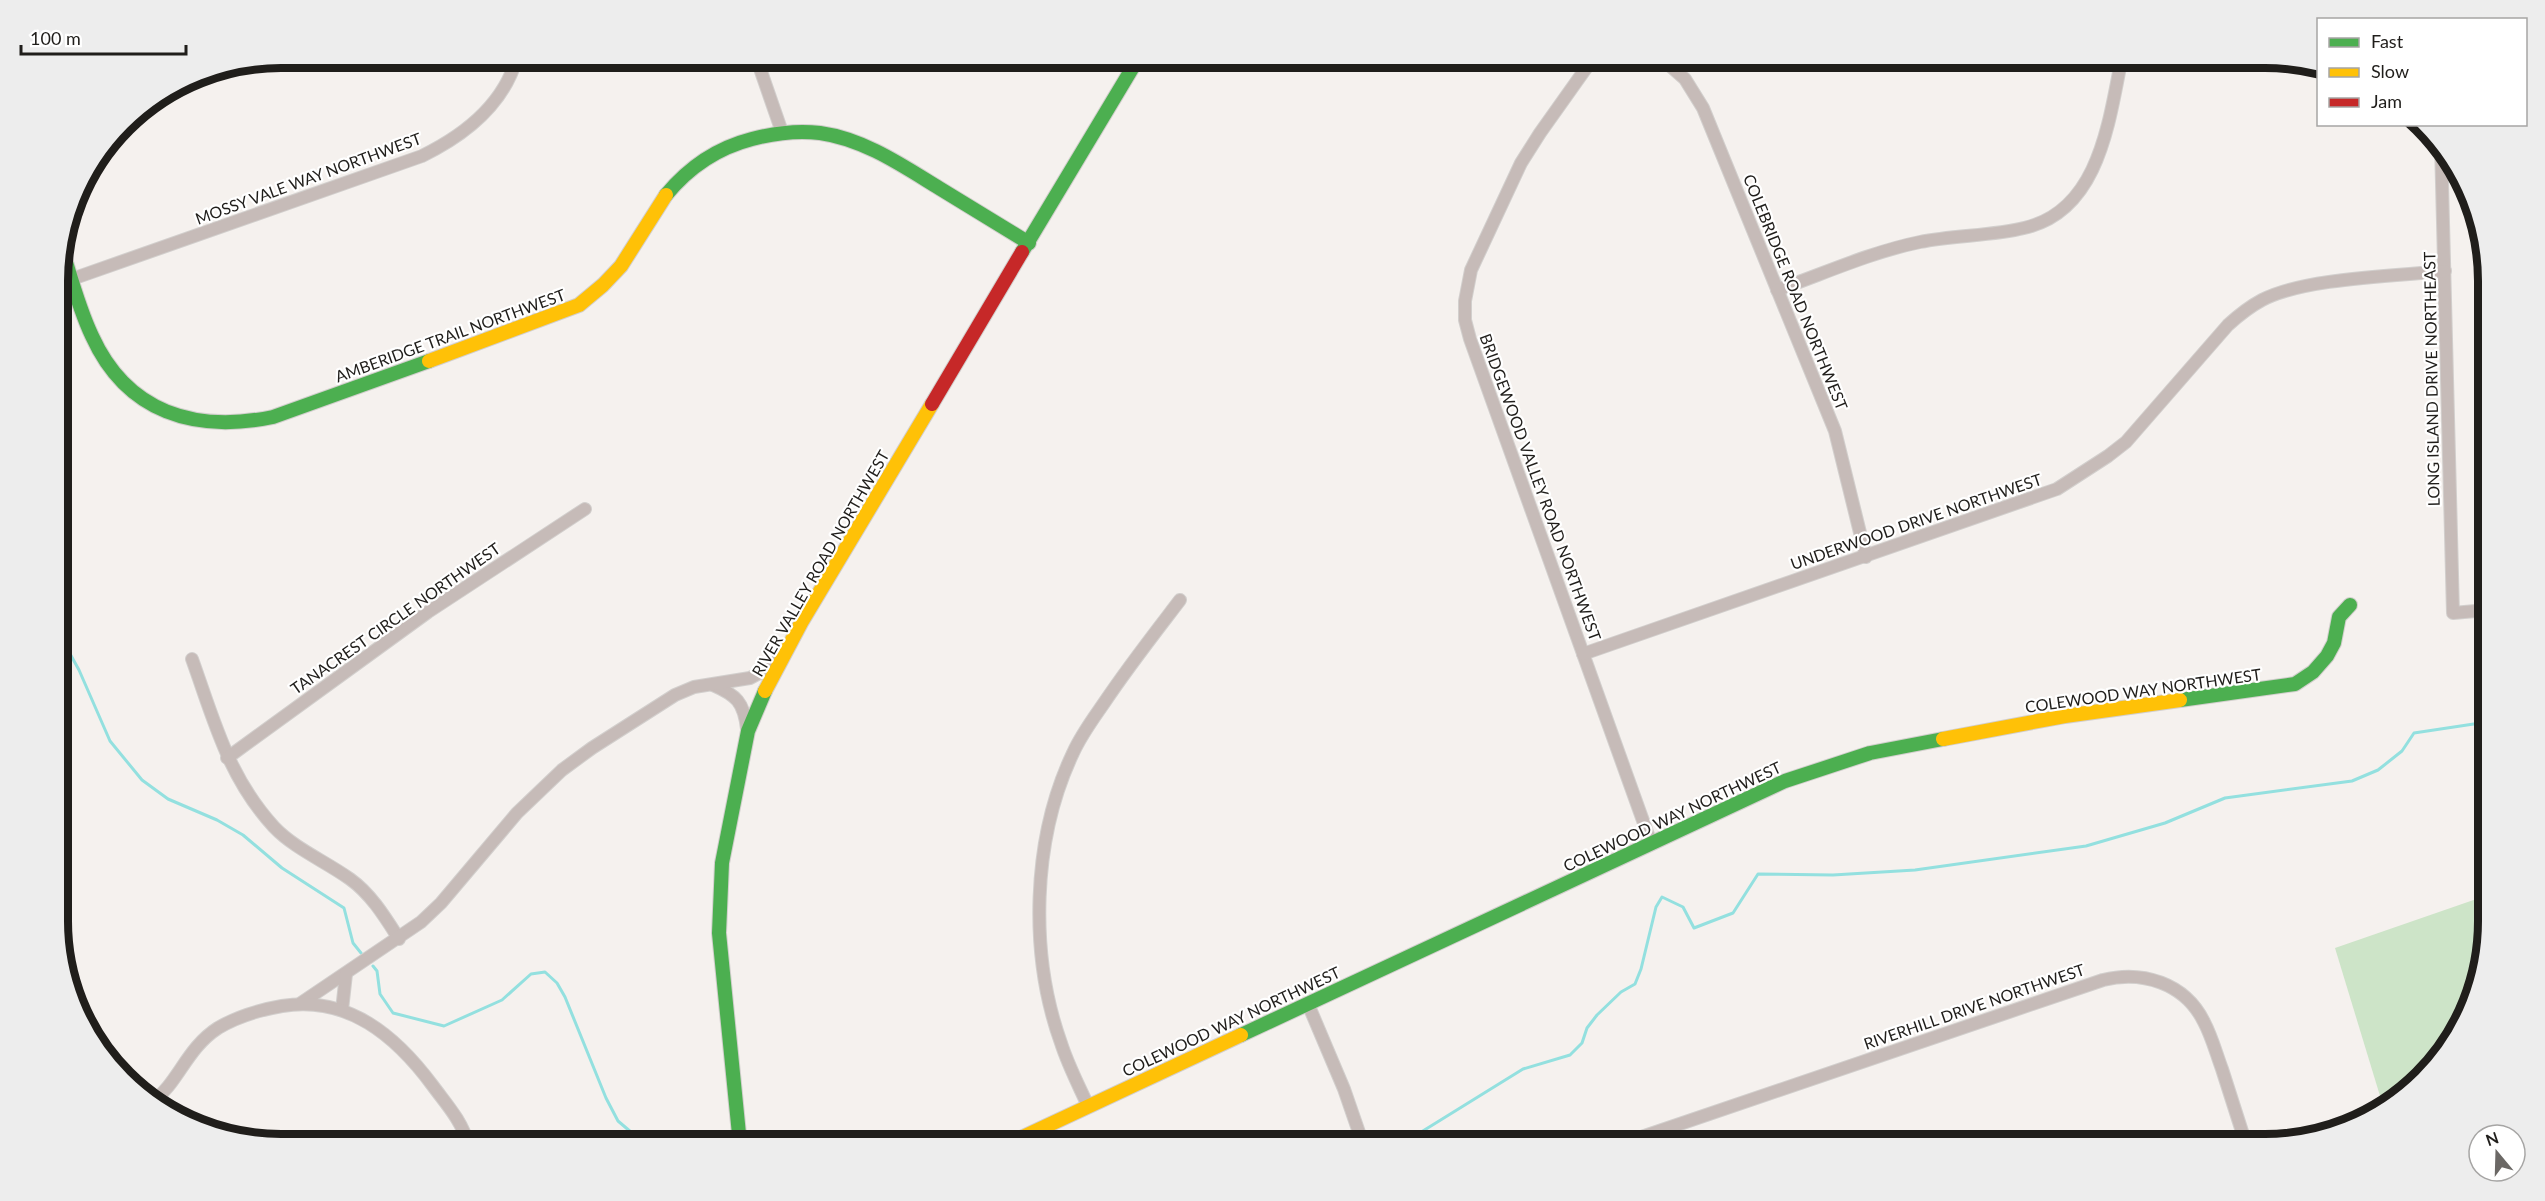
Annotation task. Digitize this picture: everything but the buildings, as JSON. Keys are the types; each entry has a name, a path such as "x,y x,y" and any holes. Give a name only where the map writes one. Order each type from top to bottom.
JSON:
{"street":[{"name":"MOSSY VALE WAY NORTHWEST","path":"72,279 431,152 470,128 491,107 503,89 512,68"},
{"path":"760,68 782,132"},
{"name":"RIVER VALLEY ROAD NORTHWEST","path":"739,1134 719,933 727,829 748,731 781,658 1132,68"},
{"name":"BRIDGEWOOD VALLEY ROAD NORTHWEST","path":"1586,68 1521,163 1471,270 1465,301 1466,320 1470,339 1650,843"},
{"name":"COLEBRIDGE ROAD NORTHWEST","path":"1672,68 1685,79 1702,108 1835,431 1866,557"},
{"path":"1777,290 1916,243 1956,235 2021,229 2052,218 2065,207 2090,177 2098,160 2119,68"},
{"name":"AMBERIDGE TRAIL NORTHWEST","path":"68,267 98,349 115,374 137,395 162,411 191,421 223,425 253,422 574,308 595,294 612,277 663,200 690,170 732,145 756,136 782,132 823,133 865,145 1029,243"},
{"name":"LONG ISLAND DRIVE NORTHEAST","path":"2442,161 2453,613 2478,611"},
{"name":"UNDERWOOD DRIVE NORTHWEST","path":"1583,654 2039,497 2074,480 2126,442 2228,325 2244,310 2263,299 2281,292 2310,286 2445,271"},
{"name":"TANACREST CIRCLE NORTHWEST","path":"227,758 428,612 585,509"},
{"path":"1088,1106 1061,1043 1045,977 1041,941 1041,867 1046,830 1053,804 1073,753 1142,648 1180,600"},
{"name":"COLEWOOD WAY NORTHWEST","path":"1029,1134 1785,781 1870,753 2065,716 2295,684 2312,675 2325,661 2334,643 2339,616 2350,605"},
{"path":"301,1003 399,939 441,903 517,813 562,770 675,695 694,687 750,678 781,658"},
{"path":"192,659 227,758 240,784 274,827 295,845 358,886 382,912 399,939"},
{"path":"711,684 730,693 738,701 746,713 748,731"},
{"path":"342,1010 346,974"},
{"name":"RIVERHILL DRIVE NORTHWEST","path":"1650,1134 2103,980 2132,976 2146,977 2174,988 2195,1008 2210,1033 2243,1134"},
{"path":"160,1096 189,1053 217,1029 256,1010 301,1003 357,1015 386,1034 416,1063 458,1118 464,1134"},
{"path":"1308,1004 1344,1089 1360,1134"}],"green space":[{"path":"2478,898 2476,948 2466,989 2456,1015 2442,1039 2425,1061 2405,1081 2381,1099 2335,948"}],"waterway":[{"path":"68,650 110,741 142,780 168,799 217,820 243,835 282,868 344,908 353,943 361,953"},
{"path":"1418,1134 1523,1069 1570,1055 1582,1043 1587,1028 1597,1015 1621,992 1635,984 1641,969 1656,907 1662,897 1683,907 1694,928 1733,913 1758,874 1833,875 1915,870 2086,846 2165,823 2225,798 2352,781 2378,770 2402,751 2414,733 2478,723"},
{"path":"373,966 377,971 380,994 393,1013 444,1026 502,1000 531,974 545,972 557,983 565,997 606,1098 618,1121 633,1134"}],"traffic: fast":[{"path":"1022,252 1132,68"},
{"path":"666,195 694,167 715,153 739,143 778,134 820,133 867,147 1029,243"},
{"path":"68,268 92,336 107,362 124,383 144,400 166,411 191,419 217,422 273,417 429,361"},
{"path":"2180,700 2295,684 2313,672 2327,656 2334,643 2339,617 2350,605"},
{"path":"739,1134 719,933 722,863 748,731 765,691"},
{"path":"1241,1035 1785,781 1870,753 1943,739"}],"traffic: slow":[{"path":"429,361 579,305 621,266 666,195"},
{"path":"765,691 801,623 932,404"},
{"path":"1943,739 2065,716 2180,700"},
{"path":"1029,1134 1241,1035"}],"traffic: jam":[{"path":"932,404 1022,252"}]}
